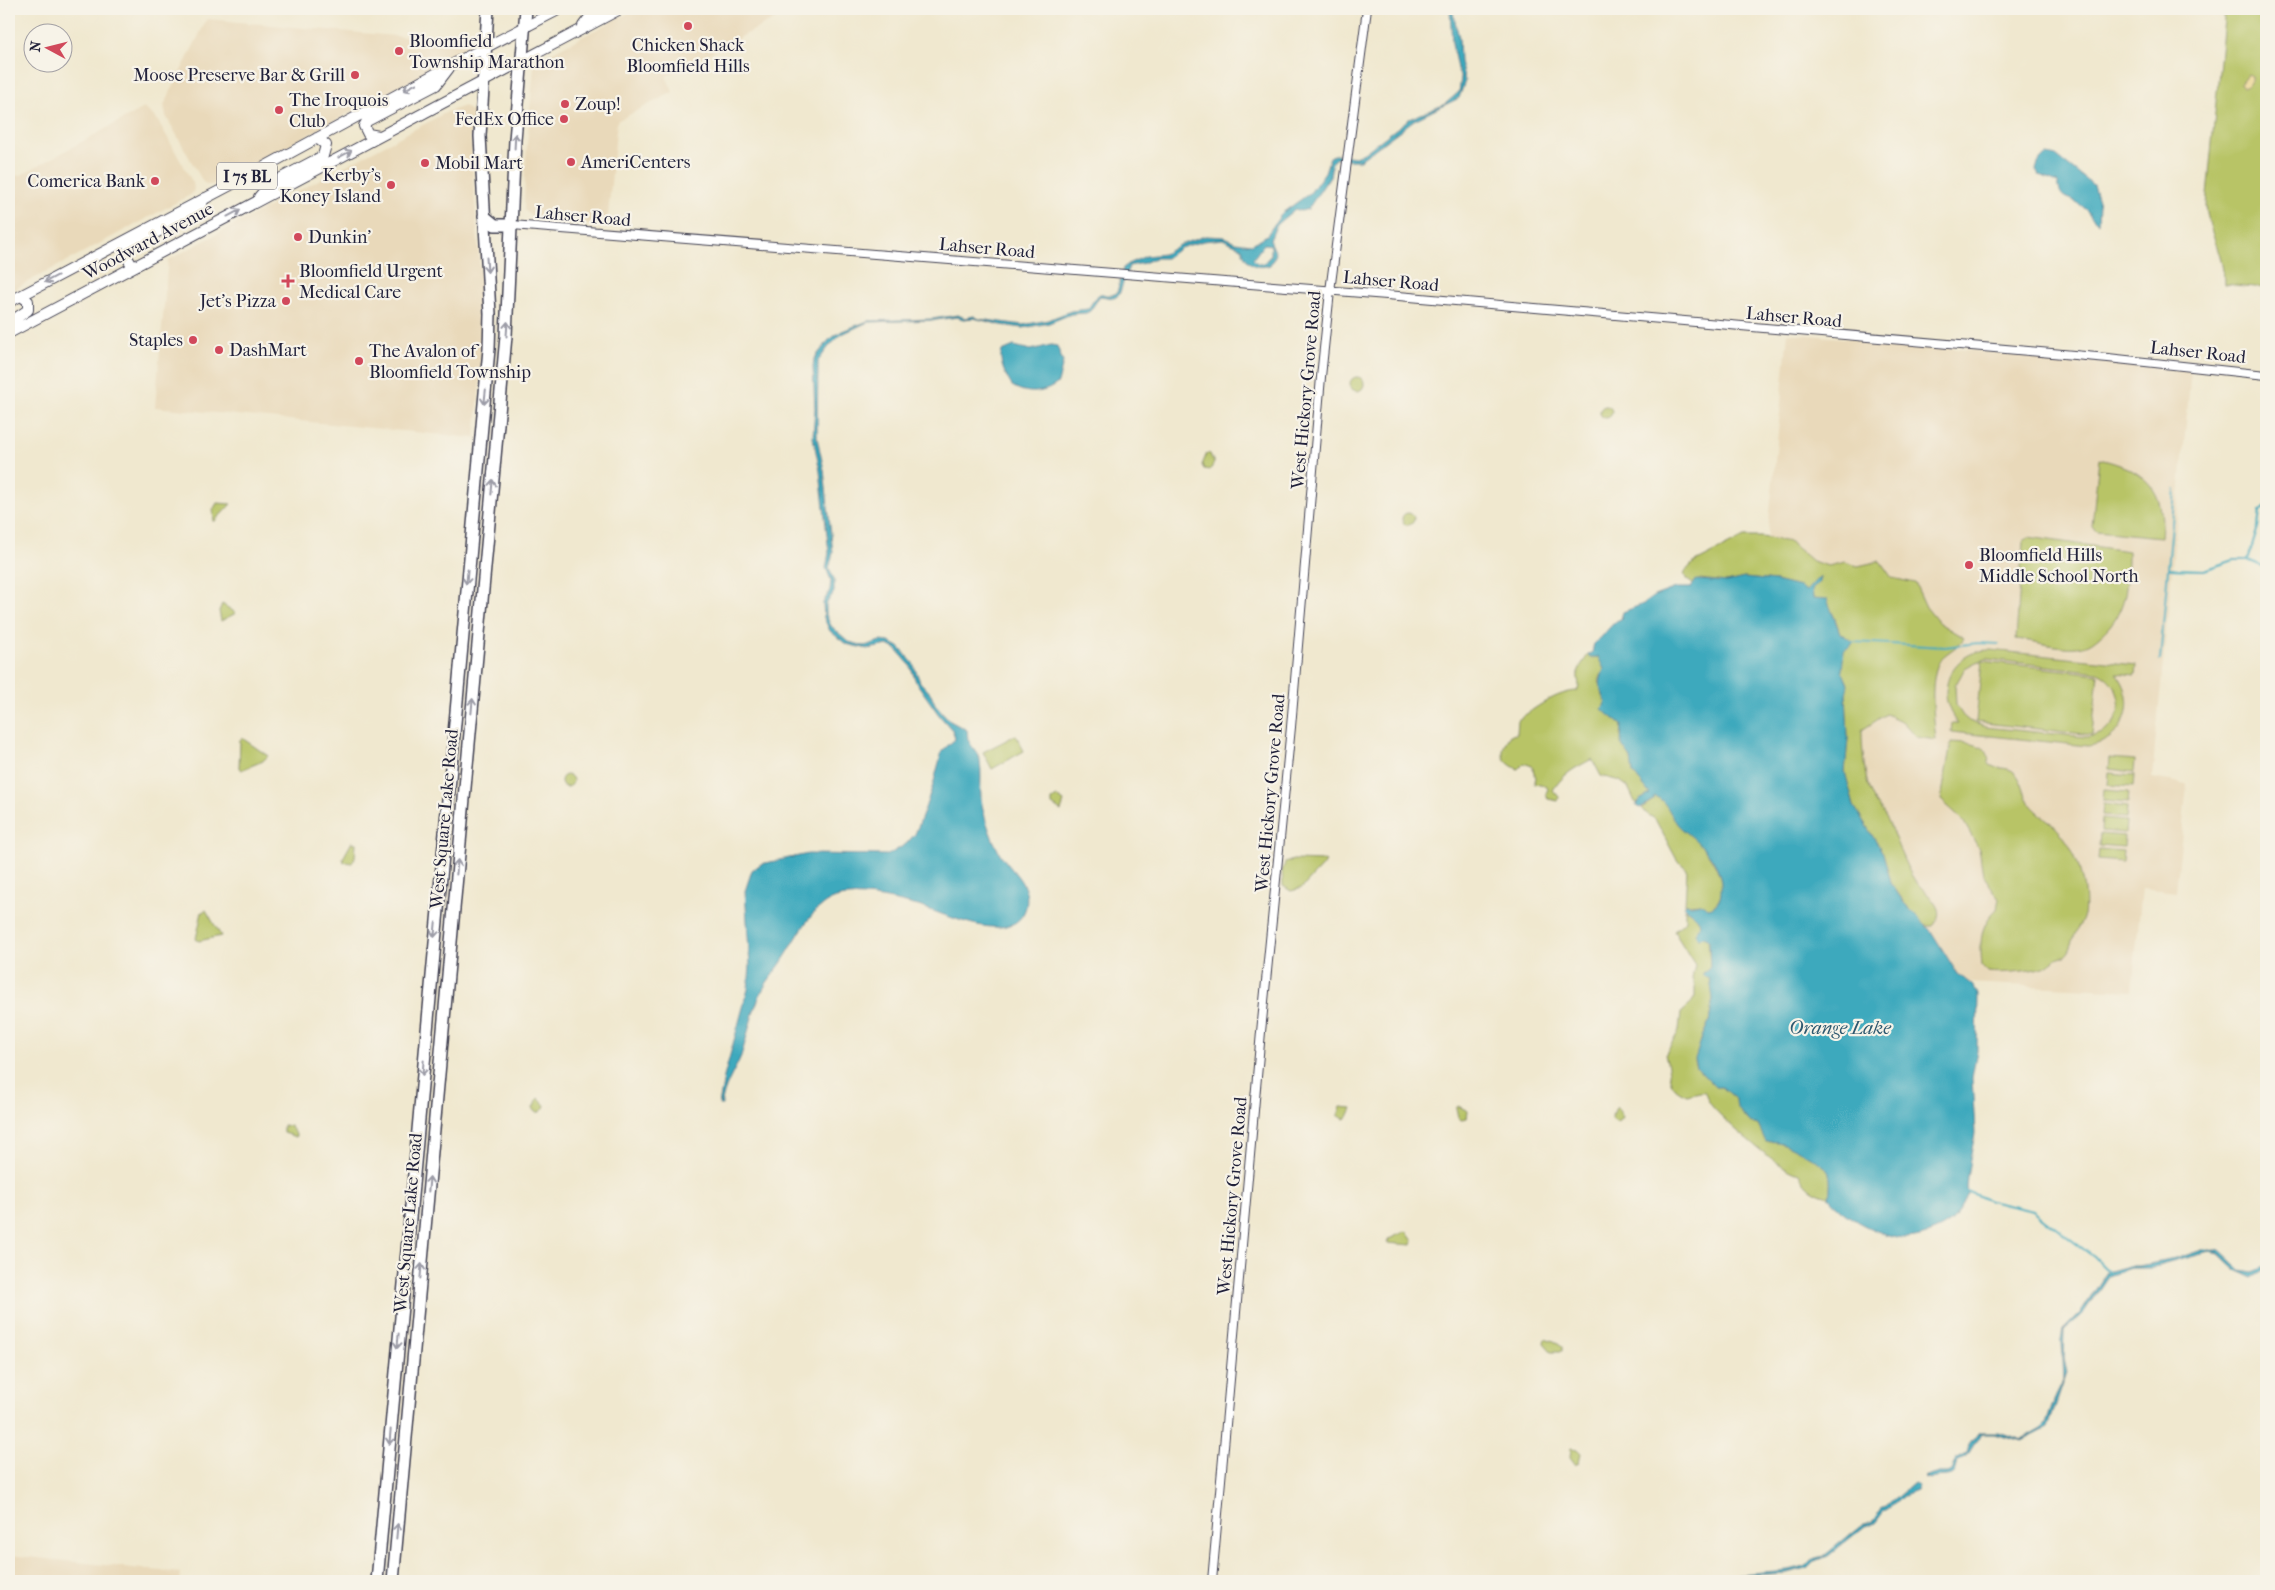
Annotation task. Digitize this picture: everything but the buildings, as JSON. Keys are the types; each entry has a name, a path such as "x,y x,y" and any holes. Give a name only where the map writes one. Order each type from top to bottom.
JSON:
{"highway":[{"name":"West Square Lake Road","path":"377,1581 487,369 490,314 480,136 488,9"},
{"name":"West Square Lake Road","path":"393,1581 504,364 515,140 526,9"},
{"path":"484,216 495,225 512,225"}],"main road":[{"name":"Woodward Avenue","path":"9,302 451,65 560,9"},
{"path":"581,29 593,12 600,9"},
{"name":"Woodward Avenue","path":"9,333 620,9"},
{"path":"379,136 368,134 364,126 367,121 436,85 451,65"},
{"path":"255,202 270,184 323,156 326,145 316,138"},
{"path":"133,267 125,254 130,246 196,212 205,197"},
{"path":"9,323 28,310 28,301 20,296"}],"street":[{"name":"West Hickory Grove Road","path":"1212,1581 1330,291 1367,9"},
{"name":"Lahser Road","path":"512,225 1330,291 2053,353 2266,375"}],"shaded area":[{"path":"636,9 794,9 666,76 673,92 617,121 607,226 533,217 524,210 525,169 534,66 541,58"},
{"path":"207,19 474,43 467,50 213,185 208,185 203,182 166,116 164,105"},
{"path":"464,106 474,113 470,136 483,310 482,356 475,438 155,407 168,260 447,112"},
{"path":"144,108 157,119 193,183 194,189 192,194 9,292 9,177 21,175"},
{"name":"Bloomfield Hills Middle School North","path":"1788,333 2191,371 2152,778 2187,784 2176,892 2142,888 2132,991 1742,972 1745,759"},
{"path":"9,1555 181,1573 180,1581 9,1581"}],"green space":[{"path":"2225,9 2266,9 2266,288 2224,284 2222,264 2207,215 2206,205"},
{"path":"1357,377 1362,379 1364,384 1362,389 1357,391 1352,389 1350,384 1352,379"},
{"path":"1608,406 1611,407 1611,417 1604,418 1601,417 1600,410 1601,407"},
{"path":"1207,453 1210,454 1214,463 1210,470 1204,469 1202,465"},
{"path":"2099,459 2128,469 2140,475 2149,483 2156,493 2160,506 2162,520 2161,537 2096,531 2092,526"},
{"path":"217,503 231,504 214,522 213,510"},
{"path":"1406,513 1410,513 1414,519 1410,525 1406,525 1402,521 1402,517"},
{"path":"1744,537 1762,537 1790,542 1812,561 1828,566 1845,562 1858,566 1880,561 1892,578 1915,583 1926,607 1939,623 1964,638 1941,659 1934,676 1933,698 1936,740 1916,737 1903,722 1886,714 1862,730 1862,746 1867,783 1874,800 1886,817 1912,876 1933,900 1938,909 1938,918 1933,926 1925,926 1909,909 1891,883 1883,853 1854,806 1845,772 1848,738 1847,686 1841,666 1844,650 1851,646 1853,642 1840,633 1825,599 1813,598 1812,590 1819,582 1819,577 1816,583 1806,591 1796,586 1775,581 1745,578 1727,582 1700,579 1694,585 1686,579 1684,573 1692,564"},
{"path":"2028,537 2128,551 2126,586 2121,607 2110,626 2090,643 2069,647 2016,639 2023,542"},
{"path":"222,604 236,613 221,621 219,611"},
{"path":"1990,650 2136,665 2135,675 2116,673 2123,684 2127,696 2125,718 2111,736 2101,743 2088,746 1951,732 1952,723 1958,723 1950,712 1946,687 1956,665 1965,657 1976,652","holes":["1987,659 2098,672 2109,680 2119,700 2119,710 2115,720 2109,728 2099,734 2086,737 1985,727 1969,721 1963,716 1956,705 1955,686 1965,668"]},
{"path":"1588,655 1593,658 1598,656 1604,669 1599,681 1603,696 1611,716 1622,725 1621,737 1632,761 1633,773 1650,794 1636,804 1628,787 1620,781 1601,776 1592,759 1570,772 1557,784 1553,790 1559,797 1558,801 1548,799 1546,793 1548,789 1546,786 1534,784 1536,778 1532,766 1524,763 1518,769 1504,759 1504,746 1510,735 1517,734 1518,720 1554,697 1577,691 1579,671"},
{"path":"1982,661 2098,674 2092,735 1976,722"},
{"path":"1016,735 1024,751 992,769 983,752"},
{"path":"242,738 268,756 263,761 241,770 239,768 240,741"},
{"path":"1951,742 1967,743 1983,748 1986,751 1989,764 2014,772 2020,780 2029,802 2060,832 2076,860 2083,882 2084,915 2067,954 2044,967 2024,971 1993,973 1988,972 1982,966 1982,935 1987,921 1997,909 1999,898 1983,875 1979,849 1962,819 1941,800"},
{"path":"2110,758 2135,760 2134,772 2109,769"},
{"path":"2109,773 2134,775 2133,787 2108,785"},
{"path":"569,775 572,776 572,786 565,787 562,786 561,779 562,776"},
{"path":"2104,790 2129,792 2128,803 2103,801"},
{"path":"1654,795 1663,801 1681,828 1690,833 1706,851 1718,871 1722,891 1719,900 1711,908 1705,908 1700,903 1685,904 1687,869 1677,860 1655,819 1642,808 1653,800"},
{"path":"1057,797 1064,802 1061,811 1052,805 1052,800"},
{"path":"2103,804 2127,807 2126,818 2102,816"},
{"path":"2102,819 2126,821 2125,833 2101,831"},
{"path":"2100,834 2125,836 2124,847 2099,845"},
{"path":"352,842 356,843 355,857 352,863 344,862 343,858"},
{"path":"2099,849 2123,851 2122,862 2098,860"},
{"path":"1293,860 1326,862 1302,888 1291,891 1283,886 1282,871 1285,863"},
{"path":"1685,909 1693,913 1700,922 1699,929 1695,933 1708,939 1710,966 1702,974 1710,979 1714,993 1709,1022 1702,1037 1695,1061 1697,1068 1715,1087 1722,1087 1734,1097 1738,1109 1751,1123 1758,1125 1766,1142 1782,1143 1824,1166 1829,1172 1829,1197 1811,1189 1804,1183 1799,1174 1779,1164 1740,1133 1711,1105 1704,1091 1687,1095 1672,1083 1665,1055 1679,1031 1681,1013 1690,1005 1695,997 1695,987 1692,979 1695,965 1674,931 1685,921"},
{"path":"206,910 221,936 199,941 196,939 202,912"},
{"path":"538,1098 545,1105 540,1112 536,1112 533,1108"},
{"path":"1458,1106 1468,1111 1467,1119 1461,1120 1458,1117 1456,1108"},
{"path":"1341,1107 1352,1108 1348,1117 1344,1119 1338,1115"},
{"path":"1617,1107 1623,1117 1620,1121 1616,1122 1612,1119 1611,1115"},
{"path":"283,1125 290,1126 296,1137 283,1133"},
{"path":"1406,1231 1413,1241 1412,1245 1387,1243 1389,1239"},
{"path":"1545,1338 1554,1341 1562,1347 1562,1351 1551,1351 1544,1343"},
{"path":"1571,1448 1577,1449 1581,1453 1579,1462 1576,1465 1570,1457"}],"sand":[{"path":"2247,74 2252,76 2252,81 2246,87 2243,87 2240,83"}],"water":[{"path":"1450,9 1452,9 1459,38 1460,62 1465,81 1459,98 1414,120 1360,160 1342,160 1337,157 1332,162 1330,176 1308,209 1301,211 1295,209 1277,224 1270,240 1276,254 1270,265 1255,266 1248,261 1242,248 1223,239 1203,241 1180,248 1166,258 1155,258 1144,263 1129,266 1119,295 1114,298 1100,296 1090,311 1086,313 1071,314 1049,323 1023,328 974,318 963,319 957,317 936,320 868,322 842,334 830,345 818,361 817,438 824,470 833,553 829,568 834,579 834,592 826,604 826,615 831,626 849,642 865,646 880,641 889,642 899,647 913,663 920,682 931,694 935,704 950,721 967,730 968,740 980,760 981,798 987,824 1001,856 1022,883 1027,898 1026,907 1019,920 1007,926 992,927 957,919 914,905 880,898 847,896 835,898 826,903 809,919 762,991 741,1056 726,1086 722,1105 719,1105 724,1077 748,989 750,966 745,891 752,870 761,864 808,854 888,855 906,844 915,834 923,814 942,751 955,739 953,731 939,715 916,682 910,665 896,649 888,645 868,649 846,644 830,631 824,618 823,603 830,590 831,580 826,568 829,553 820,471 813,437 815,408 814,359 829,340 842,331 868,321 932,319 958,315 965,318 974,316 979,319 1023,325 1048,320 1071,311 1088,309 1100,294 1111,295 1117,293 1123,268 1146,256 1164,254 1179,245 1205,236 1225,237 1235,242 1252,244 1267,235 1282,213 1310,193 1325,172 1330,157 1336,154 1355,157 1364,153 1409,119 1445,104 1459,92 1461,78 1457,69 1452,43","holes":["1264,244 1271,245 1271,255 1263,264 1257,263 1253,259"]},
{"path":"2047,154 2056,156 2093,185 2099,204 2098,223 2082,206 2063,196 2058,183 2039,176 2036,170 2041,159"},
{"path":"1051,345 1057,346 1063,362 1058,383 1053,387 1035,392 1024,391 1012,386 1002,364 1002,351 1014,346 1031,350"},
{"name":"Orange Lake","path":"1820,576 1819,582 1812,590 1813,598 1827,599 1840,633 1853,642 1851,646 1844,650 1842,670 1848,684 1846,694 1848,738 1845,772 1854,806 1883,853 1891,883 1904,903 1931,931 1957,973 1972,985 1978,994 1977,1050 1972,1078 1975,1133 1967,1176 1966,1187 1968,1194 1952,1221 1934,1231 1910,1238 1896,1237 1874,1230 1843,1212 1829,1197 1829,1172 1824,1166 1782,1143 1766,1142 1758,1125 1751,1123 1738,1109 1734,1097 1722,1087 1715,1087 1697,1068 1695,1059 1709,1022 1713,999 1710,979 1702,975 1710,966 1709,941 1705,937 1698,938 1695,933 1700,925 1699,921 1684,906 1686,904 1700,903 1708,908 1716,905 1721,895 1719,872 1703,847 1681,828 1663,801 1654,796 1654,799 1640,808 1636,806 1638,801 1650,794 1633,773 1631,758 1621,744 1622,725 1602,709 1606,702 1600,686 1604,669 1598,657 1590,658 1588,655 1592,653 1594,643 1617,620 1621,619 1623,612 1643,604 1654,596 1676,588 1691,588 1696,580 1727,582 1744,578 1775,581 1800,587 1806,591"},
{"path":"2202,1250 2220,1251 2240,1270 2253,1272 2266,1267 2266,1270 2253,1278 2236,1270 2219,1254 2209,1252 2150,1268 2131,1268 2108,1276 2082,1315 2065,1329 2064,1358 2067,1372 2048,1428 2022,1441 1994,1433 1981,1433 1967,1456 1958,1461 1952,1474 1931,1479 1924,1477 1951,1471 1956,1459 1967,1453 1969,1445 1979,1432 1999,1432 2022,1440 2046,1424 2055,1398 2064,1380 2062,1340 2064,1329 2082,1311 2107,1272 2129,1266 2139,1266 2175,1259"},
{"path":"1913,1483 1918,1486 1916,1491 1903,1496 1889,1509 1884,1511 1875,1523 1865,1526 1828,1556 1813,1562 1807,1568 1787,1573 1746,1575 1715,1581 1738,1574 1789,1570 1805,1566 1810,1560 1824,1556 1863,1524 1873,1521 1882,1508 1887,1506"}],"waterway":[{"path":"2160,660 2175,489"},
{"path":"2248,560 2258,527 2260,511 2266,506"},
{"path":"2169,569 2204,570 2234,560 2248,560 2266,568"},
{"path":"1853,642 1945,647 1978,643 1999,644"},
{"path":"1967,1191 1989,1201 2033,1211 2094,1257 2109,1272"}],"place":[{"name":"Chicken Shack Bloomfield Hills","path":"688,26"},
{"name":"Bloomfield Township Marathon","path":"399,51"},
{"name":"Moose Preserve Bar & Grill","path":"355,75"},
{"name":"Zoup!","path":"565,104"},
{"name":"The Iroquois Club","path":"279,110"},
{"name":"FedEx Office","path":"564,119"},
{"name":"AmeriCenters","path":"571,162"},
{"name":"Mobil Mart","path":"425,163"},
{"name":"Comerica Bank","path":"155,181"},
{"name":"Kerby's Koney Island","path":"391,185"},
{"name":"Dunkin'","path":"298,237"},
{"name":"Bloomfield Urgent Medical Care","path":"288,281"},
{"name":"Jet's Pizza","path":"286,301"},
{"name":"Staples","path":"193,340"},
{"name":"DashMart","path":"219,350"},
{"name":"The Avalon of Bloomfield Township","path":"359,361"},
{"name":"Bloomfield Hills Middle School North","path":"1969,565"}]}
